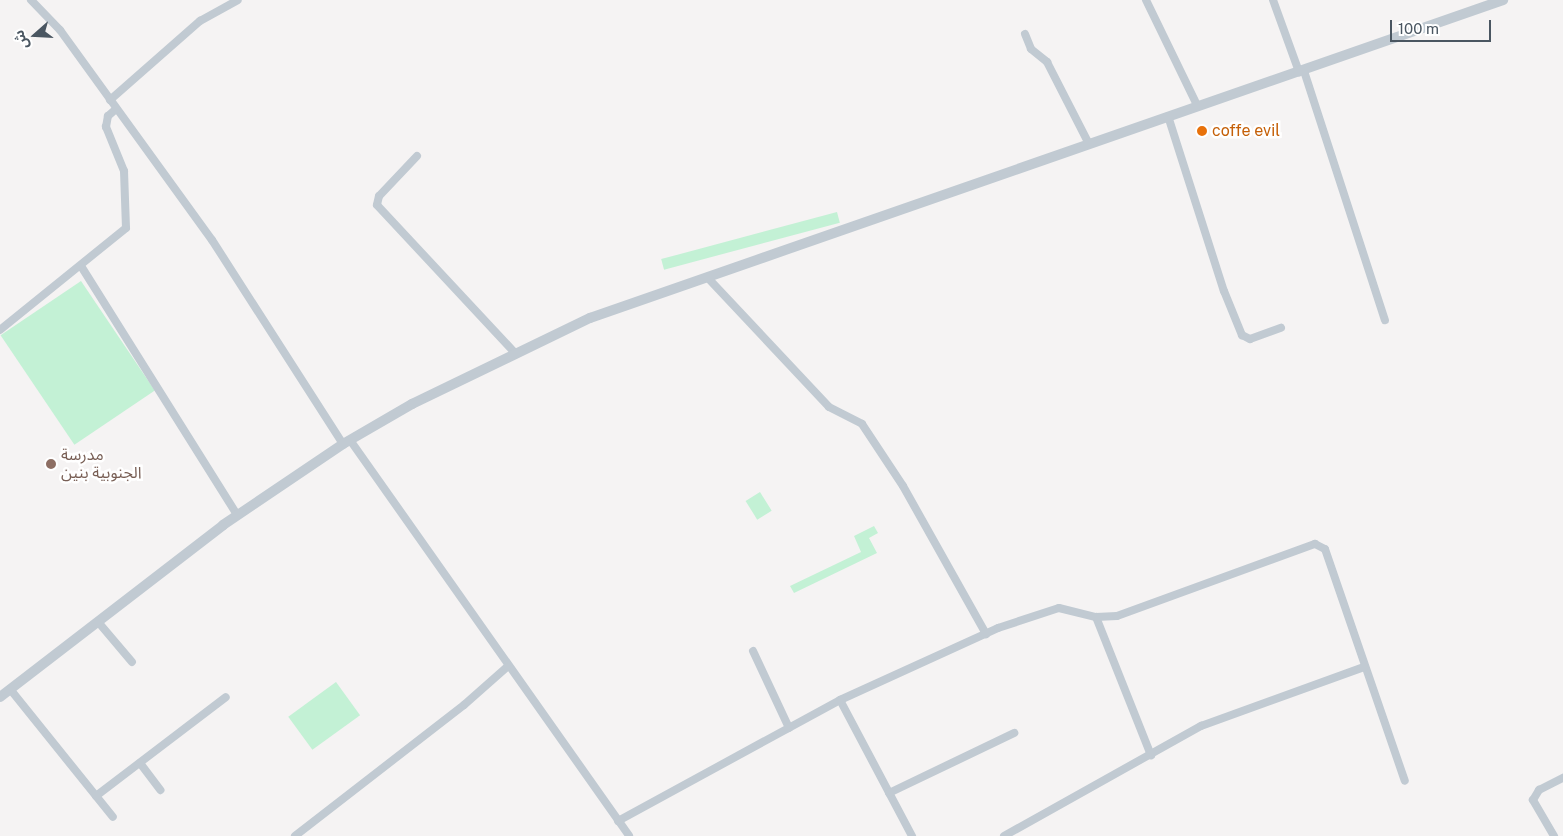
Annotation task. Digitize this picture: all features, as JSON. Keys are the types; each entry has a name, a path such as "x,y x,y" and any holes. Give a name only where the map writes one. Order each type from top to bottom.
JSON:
{"street":[{"path":"31,0 60,30 212,240 346,442 629,836"},
{"path":"110,100 200,21 237,0"},
{"path":"1146,0 1197,105"},
{"path":"1272,0 1301,72 1385,320"},
{"path":"0,697 237,515 346,442 412,404 516,354 624,304 707,277 1197,105 1301,72 1503,0"},
{"path":"1025,34 1031,49 1047,62 1089,144"},
{"path":"0,330 81,266 120,233 128,222 124,171 106,127 108,116 116,109"},
{"path":"1168,116 1224,291 1242,335 1250,339 1281,328"},
{"path":"417,156 379,196 377,205 516,354"},
{"path":"81,266 237,515"},
{"path":"707,277 829,407 862,424 903,486 986,634"},
{"path":"618,821 840,700 986,634 1059,608 1096,617 1117,616 1164,596 1318,544 1325,549 1364,667 1405,781"},
{"path":"1096,617 1151,755"},
{"path":"99,622 132,662"},
{"path":"752,651 789,728"},
{"path":"295,836 464,705 507,667"},
{"path":"1004,836 1200,726 1364,667"},
{"path":"10,689 114,817"},
{"path":"96,796 226,697"},
{"path":"840,700 912,836"},
{"path":"889,792 1014,733"},
{"path":"140,762 160,790"},
{"path":"1554,836 1533,800 1539,790 1563,778"}],"green space":[{"path":"837,212 840,223 664,270 661,259"},
{"path":"81,281 155,390 74,445 1,335"},
{"path":"760,492 772,511 757,520 746,501"},
{"path":"874,526 878,533 869,538 877,553 794,593 790,586 861,552 854,536"},
{"path":"336,682 360,715 312,750 288,717"}],"place":[{"name":"coffe evil","path":"1202,131"},
{"name":"مدرسة الجنوبية بنين","path":"51,464"}]}
